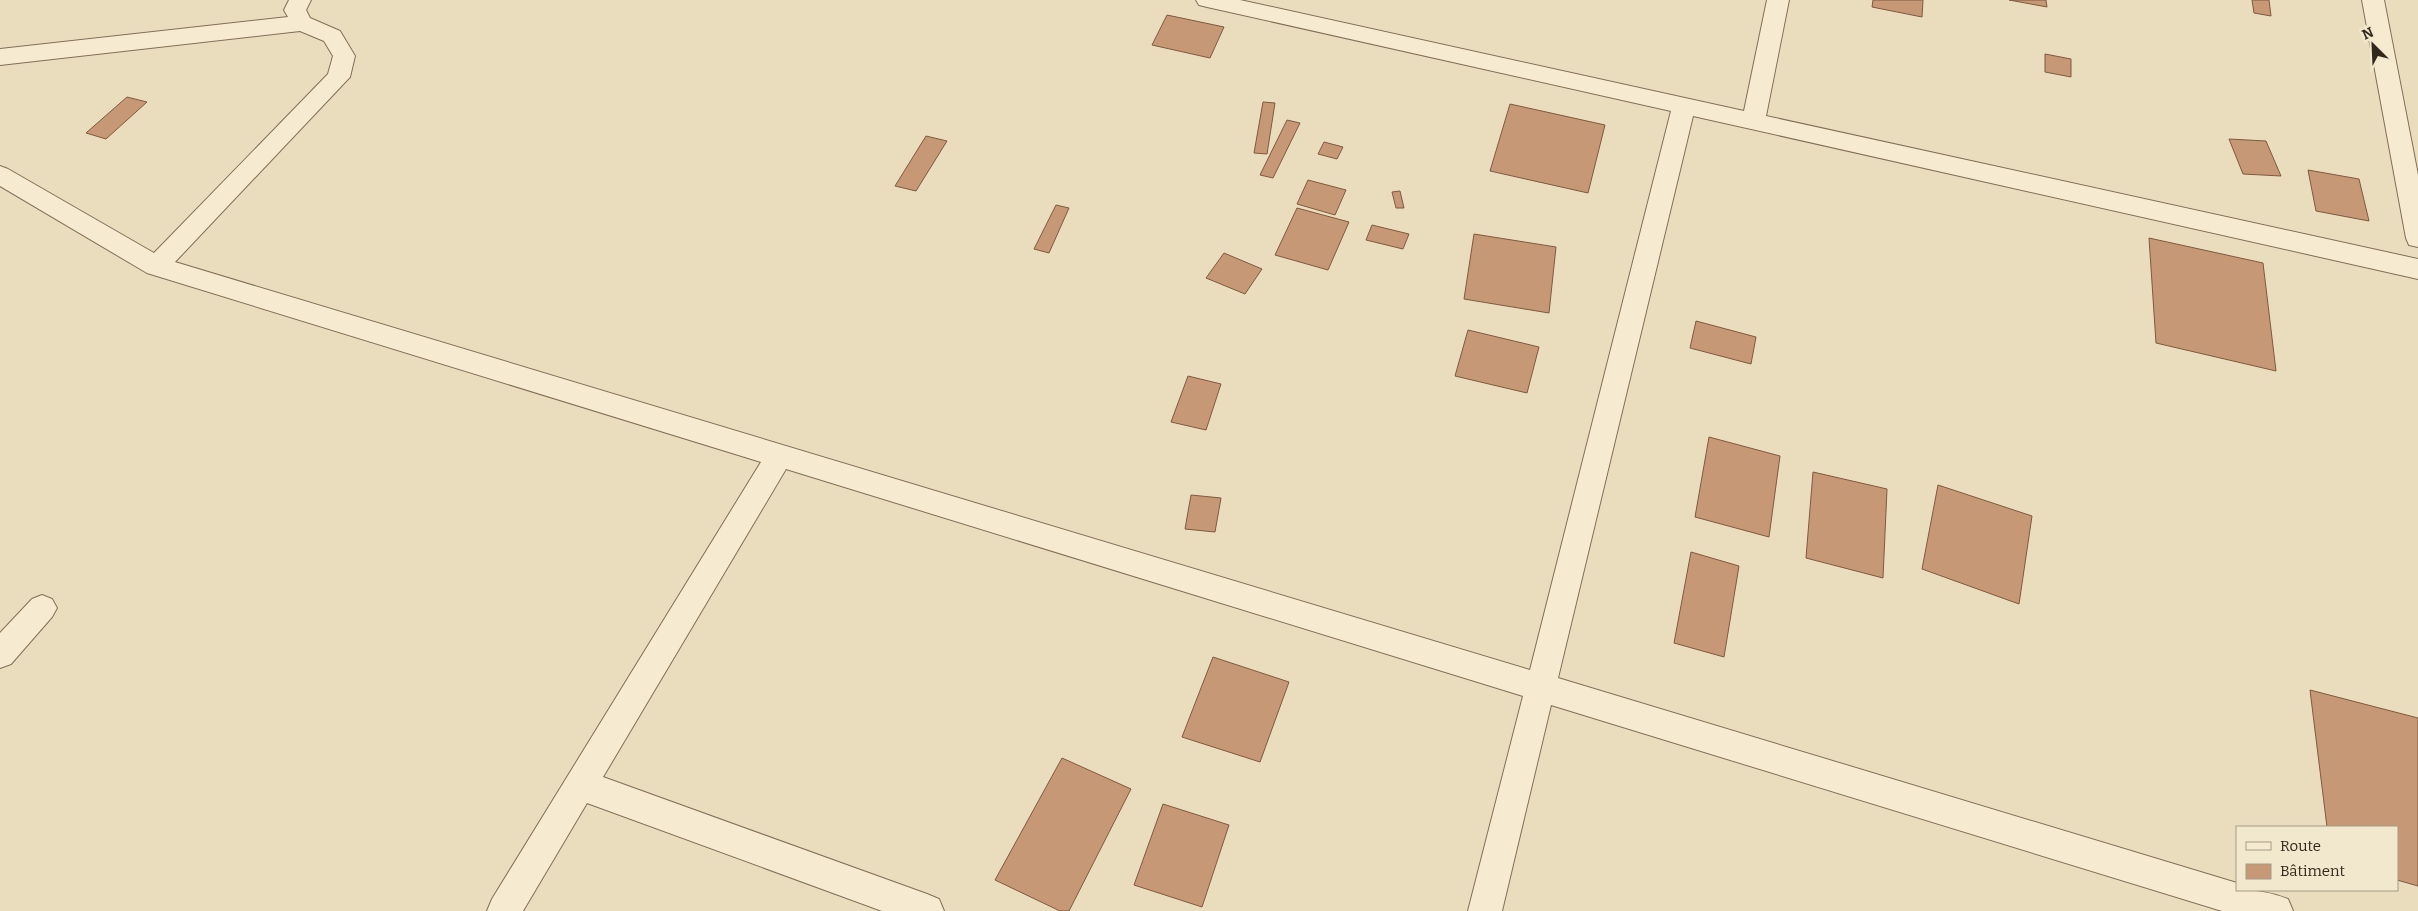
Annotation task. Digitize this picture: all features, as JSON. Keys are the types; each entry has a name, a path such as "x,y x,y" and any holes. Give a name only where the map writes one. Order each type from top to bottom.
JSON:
{"street":[{"path":"300,0 295,10 302,23"},
{"path":"1207,0 1294,9 1684,106 2418,269"},
{"path":"1753,121 1778,0"},
{"path":"2373,0 2418,238"},
{"path":"0,57 302,23 332,36 344,56 339,77 156,266"},
{"path":"1485,911 1684,106"},
{"path":"0,175 156,266 2276,911"},
{"path":"504,911 779,457"},
{"path":"0,654 42,608"},
{"path":"581,785 927,911"}],"building":[{"path":"1873,0 1923,0 1922,17 1872,7"},
{"path":"2009,0 2046,0 2047,7"},
{"path":"2252,0 2269,0 2271,16 2254,13"},
{"path":"1167,15 1224,27 1210,58 1152,45"},
{"path":"2045,54 2071,59 2071,77 2045,72"},
{"path":"127,97 147,102 106,139 86,133"},
{"path":"1263,102 1275,103 1267,154 1254,153"},
{"path":"1510,104 1605,125 1588,193 1490,171"},
{"path":"1287,120 1300,123 1273,178 1260,175"},
{"path":"926,136 947,141 916,191 895,186"},
{"path":"2229,139 2266,141 2281,176 2243,174"},
{"path":"1324,142 1343,147 1337,159 1318,154"},
{"path":"2308,170 2359,179 2369,221 2316,211"},
{"path":"1308,180 1346,190 1335,215 1297,204"},
{"path":"1400,191 1404,208 1396,208 1392,192"},
{"path":"1056,205 1069,208 1049,253 1034,249"},
{"path":"1297,208 1349,222 1328,270 1275,255"},
{"path":"1372,225 1409,234 1403,249 1366,240"},
{"path":"1474,234 1556,247 1549,313 1464,299"},
{"path":"2149,238 2263,263 2276,371 2156,343"},
{"path":"1224,253 1262,269 1245,294 1206,278"},
{"path":"1696,321 1756,337 1751,364 1690,348"},
{"path":"1468,330 1539,347 1527,393 1455,376"},
{"path":"1188,376 1221,384 1206,430 1171,422"},
{"path":"1709,437 1780,456 1769,537 1695,517"},
{"path":"1813,472 1887,489 1883,578 1806,558"},
{"path":"1938,485 2032,516 2019,604 1922,569"},
{"path":"1191,495 1221,498 1215,532 1185,529"},
{"path":"1691,552 1739,566 1724,657 1674,643"},
{"path":"1213,657 1289,682 1260,762 1182,737"},
{"path":"2310,690 2418,718 2418,886 2398,880 2398,826 2327,826"},
{"path":"1062,758 1131,789 1069,911 1060,911 995,880"},
{"path":"1163,804 1229,825 1202,907 1134,885"}]}
